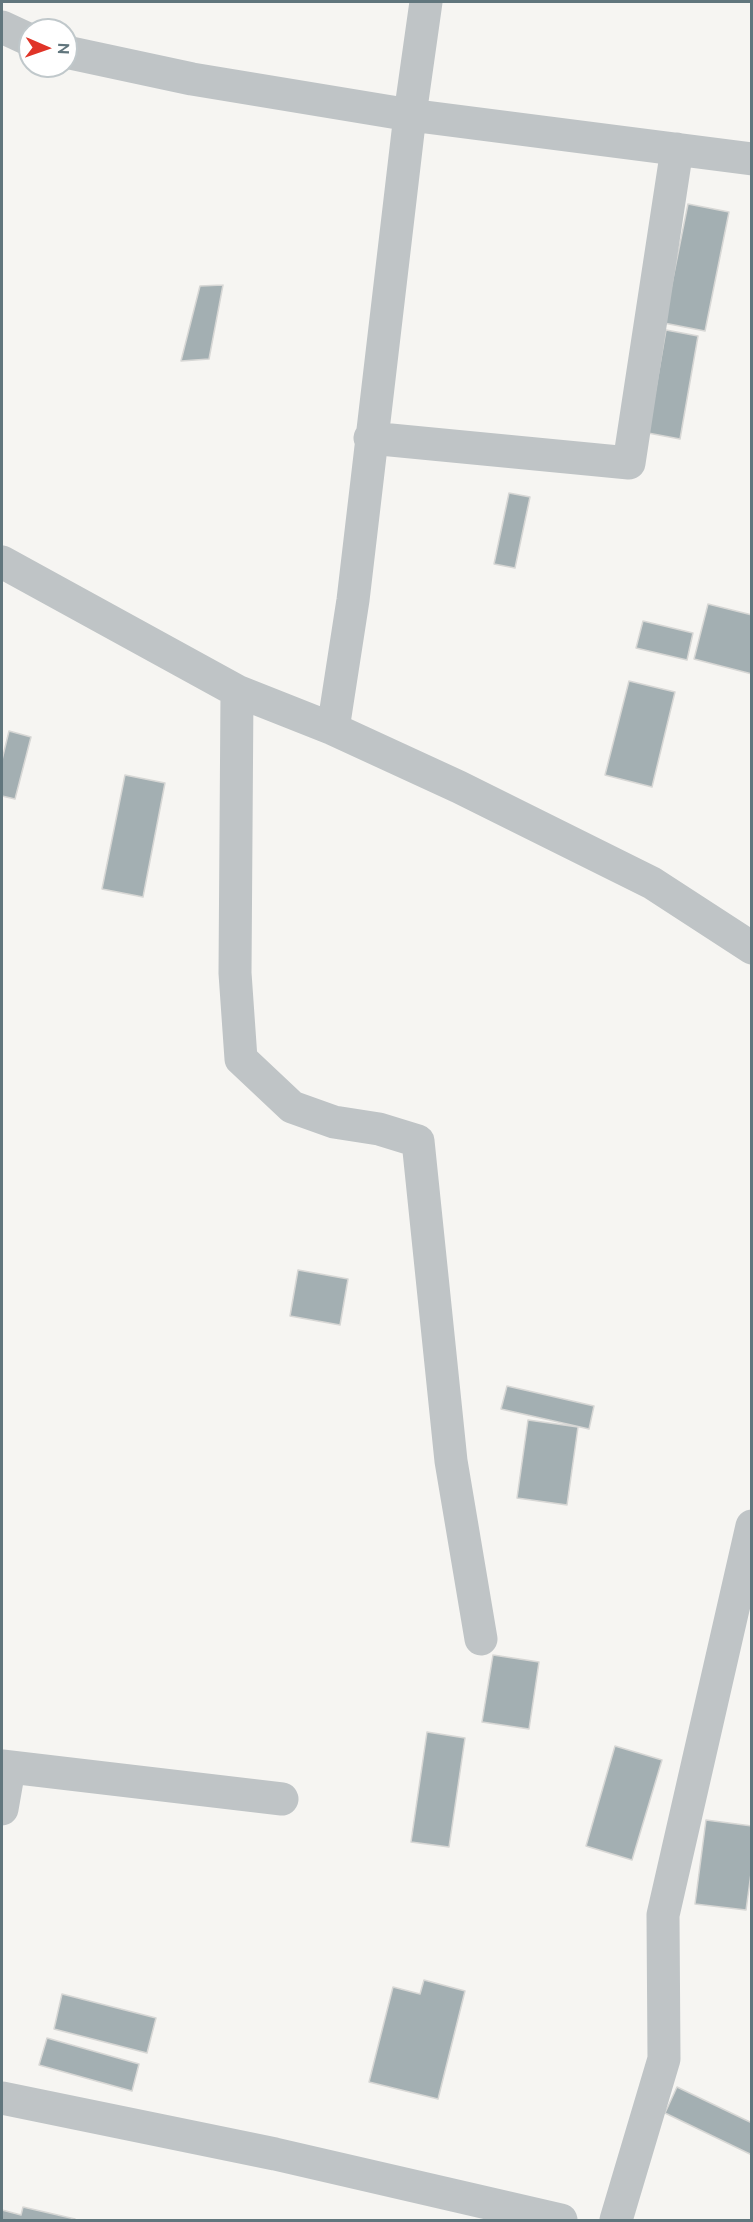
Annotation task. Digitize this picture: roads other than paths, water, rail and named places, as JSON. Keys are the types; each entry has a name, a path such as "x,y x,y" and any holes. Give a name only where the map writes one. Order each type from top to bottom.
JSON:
{"street":[{"path":"333,729 353,600 370,438 426,2"},
{"path":"2,27 18,34"},
{"path":"78,55 192,79 410,115 752,159"},
{"path":"370,438 629,463 677,149"},
{"path":"2,562 237,691 333,729 459,787 652,883 752,948"},
{"path":"237,691 235,973 241,1059 292,1107 334,1122 378,1129 418,1141 451,1461 481,1639"},
{"path":"616,2220 664,2060 663,1915 747,1562 752,1526"},
{"path":"2,1809 5,1767 282,1799"},
{"path":"2,2098 275,2154 561,2220"}]}
